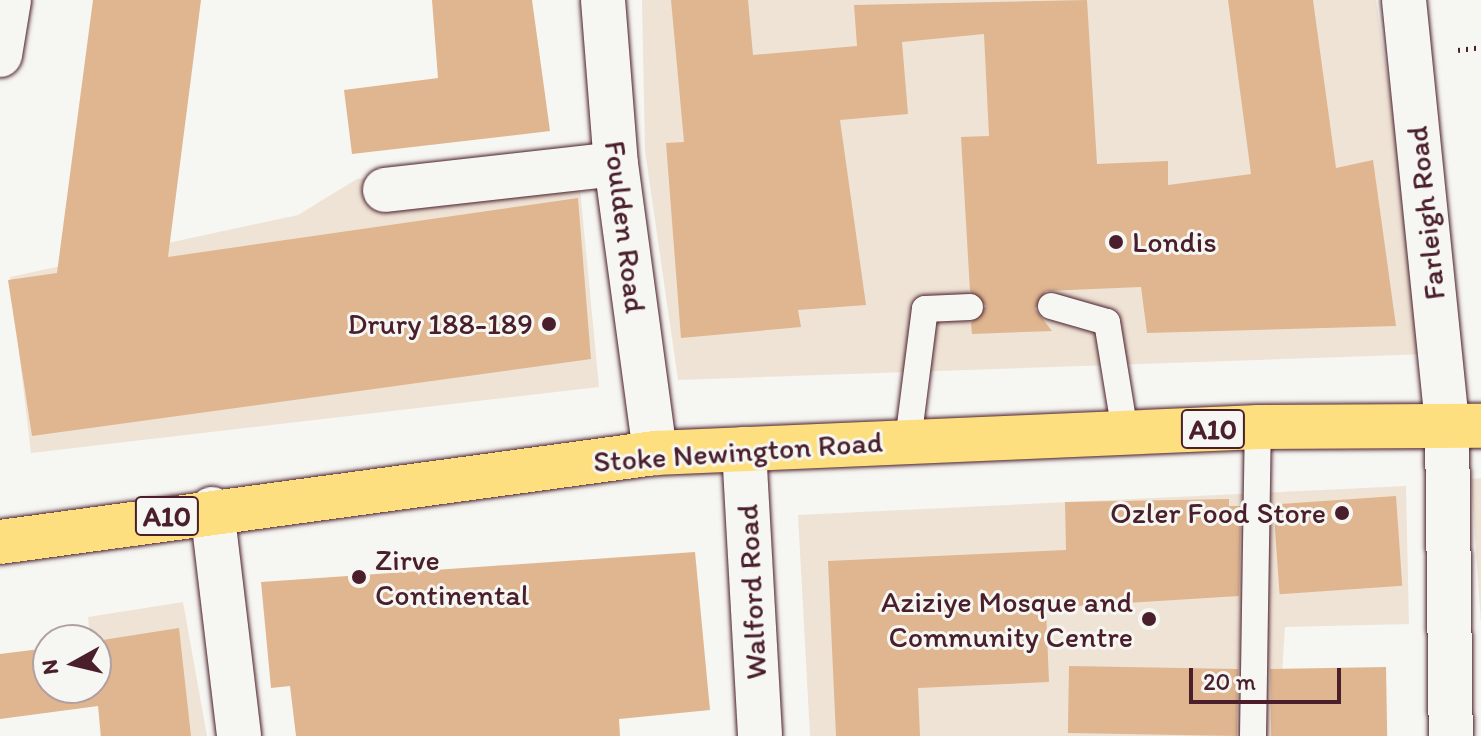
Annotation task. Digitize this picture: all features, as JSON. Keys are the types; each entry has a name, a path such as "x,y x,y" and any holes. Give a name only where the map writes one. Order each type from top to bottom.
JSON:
{"highway":[{"name":"Stoke Newington Road","path":"0,542 212,509 655,453 1258,427 1464,426"}],"street":[{"path":"0,55 9,0"},
{"name":"Foulden Road","path":"603,0 616,164 655,453"},
{"name":"Farleigh Road","path":"1404,0 1464,426 1451,736"},
{"path":"385,190 616,164"},
{"name":"Walford Road","path":"744,449 760,736"},
{"path":"212,509 239,736"}],"lane":[{"path":"1051,306 1107,322 1125,432"},
{"path":"908,441 925,309 970,307"},
{"path":"1253,736 1258,427"}],"shaded area":[{"path":"642,0 1376,0 1429,354 678,380 645,151"},
{"path":"577,157 599,387 31,453 10,277 298,215 357,179"},
{"path":"1481,478 1481,623 1471,479"},
{"path":"1406,486 1409,624 1285,627 1278,736 810,736 798,515"},
{"path":"183,602 207,736 100,736 99,704 112,704 112,624 89,624 88,617"}],"building":[{"path":"93,0 201,0 168,257 578,198 591,359 32,436 8,280 57,273"},
{"path":"432,0 532,0 550,131 352,154 344,90 438,78"},
{"path":"671,0 748,0 753,55 857,46 854,5 1087,0 1097,164 1168,161 1168,185 1251,174 1228,0 1313,0 1336,168 1373,160 1396,326 1147,333 1141,287 1046,291 1035,309 1052,331 972,334 971,323 986,306 970,291 961,137 989,136 984,34 902,42 908,114 840,120 866,305 798,310 801,327 681,338 666,143 684,142"},
{"path":"1396,496 1402,586 1280,594 1273,505"},
{"path":"1229,499 1229,506 1241,506 1239,596 1046,608 1049,682 918,688 920,736 836,736 828,561 1066,550 1065,502"},
{"path":"695,552 710,710 619,719 620,736 296,736 290,686 271,688 261,582"},
{"path":"179,628 191,736 101,736 98,706 0,719 0,654 32,650 32,704 112,704 112,638"},
{"path":"1069,666 1238,669 1237,736 1068,733"},
{"path":"1386,667 1387,736 1271,736 1270,669"}],"place":[{"name":"Londis","path":"1116,242"},
{"name":"Drury 188-189","path":"549,324"},
{"name":"Ozler Food Store","path":"1342,513"},
{"name":"Zirve Continental","path":"359,577"},
{"name":"Aziziye Mosque and Community Centre","path":"1149,619"}]}
